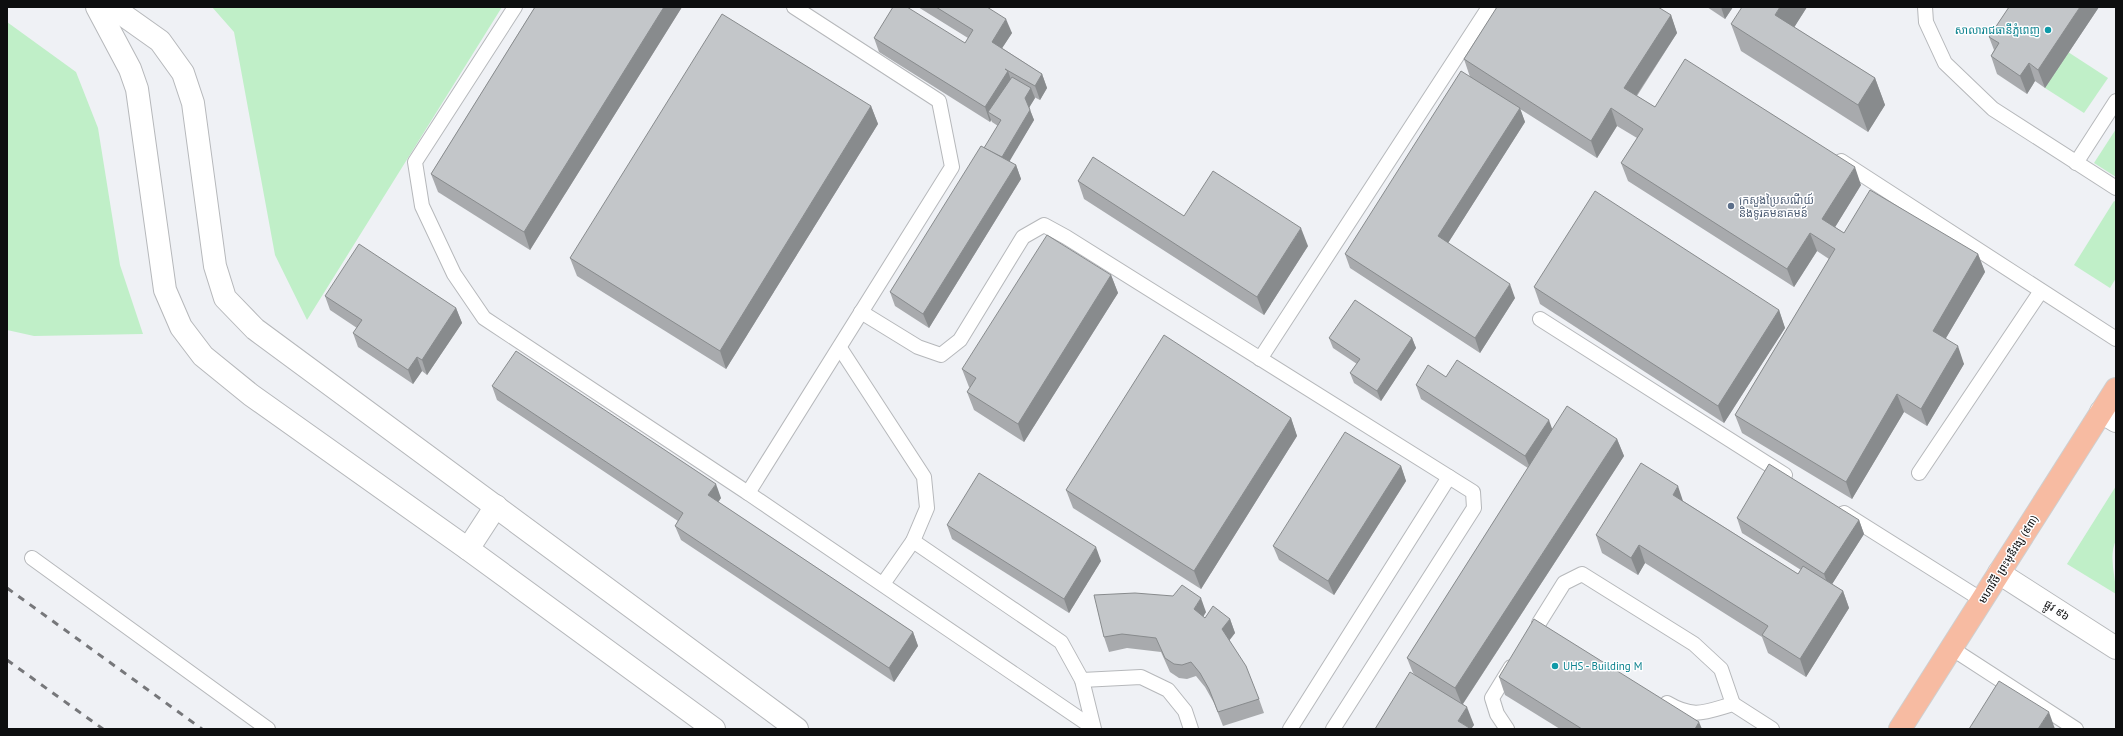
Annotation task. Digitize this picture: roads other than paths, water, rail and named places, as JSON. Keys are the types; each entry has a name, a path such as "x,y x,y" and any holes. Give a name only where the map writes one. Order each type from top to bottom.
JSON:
{"highway":[{"name":"មហាវិថី ព្រះមុនីវង្ស (៩៣)","path":"1900,729 1999,573 2109,416 2116,389"}],"street":[{"path":"97,7 130,69 137,89 165,290 181,327 203,356 251,395 468,549 714,729"},
{"path":"112,7 160,41 183,73 193,103 215,266 225,298 255,329 797,729"},
{"path":"468,549 496,506"},
{"name":"ផ្លូវ ៩៦","path":"1999,573 2116,648"}],"lane":[{"path":"516,7 415,162 422,206 454,274 484,318 748,493 1093,728"},
{"path":"748,493 840,348 952,166 939,101 794,7"},
{"path":"1260,359 1489,7"},
{"path":"1925,7 1926,22 1945,63 1993,109 2116,188"},
{"path":"2076,163 2116,101"},
{"path":"1827,153 2116,339"},
{"path":"861,312 918,347 941,355 960,340 1023,237 1044,225 1066,237 1473,492 1474,508 1333,729"},
{"path":"1919,473 2041,291"},
{"path":"1540,319 1794,481"},
{"path":"840,348 924,477 927,508 913,541 883,584"},
{"path":"1290,729 1449,477"},
{"path":"1834,507 1982,600"},
{"path":"913,541 1061,642 1082,680 1093,728"},
{"path":"32,558 268,729"},
{"path":"1530,637 1564,583 1582,574 1694,644 1721,669 1733,704 1772,729"},
{"path":"1539,623 1552,632"},
{"path":"1951,648 2076,729"},
{"path":"1507,729 1497,714 1492,698 1518,657"},
{"path":"1082,680 1141,677 1168,690 1185,711 1191,729"},
{"path":"1653,694 1680,711 1700,714 1733,704"}],"railway":[{"path":"7,588 202,729"},
{"path":"7,660 103,729"}],"place":[{"name":"សាលារាជធានីភ្នំពេញ","path":"2048,30"},
{"name":"ក្រសួងប្រៃសណីយ៍ និងទូរគមនាគមន៍","path":"1731,206"},
{"name":"UHS - Building M","path":"1555,666"}]}
